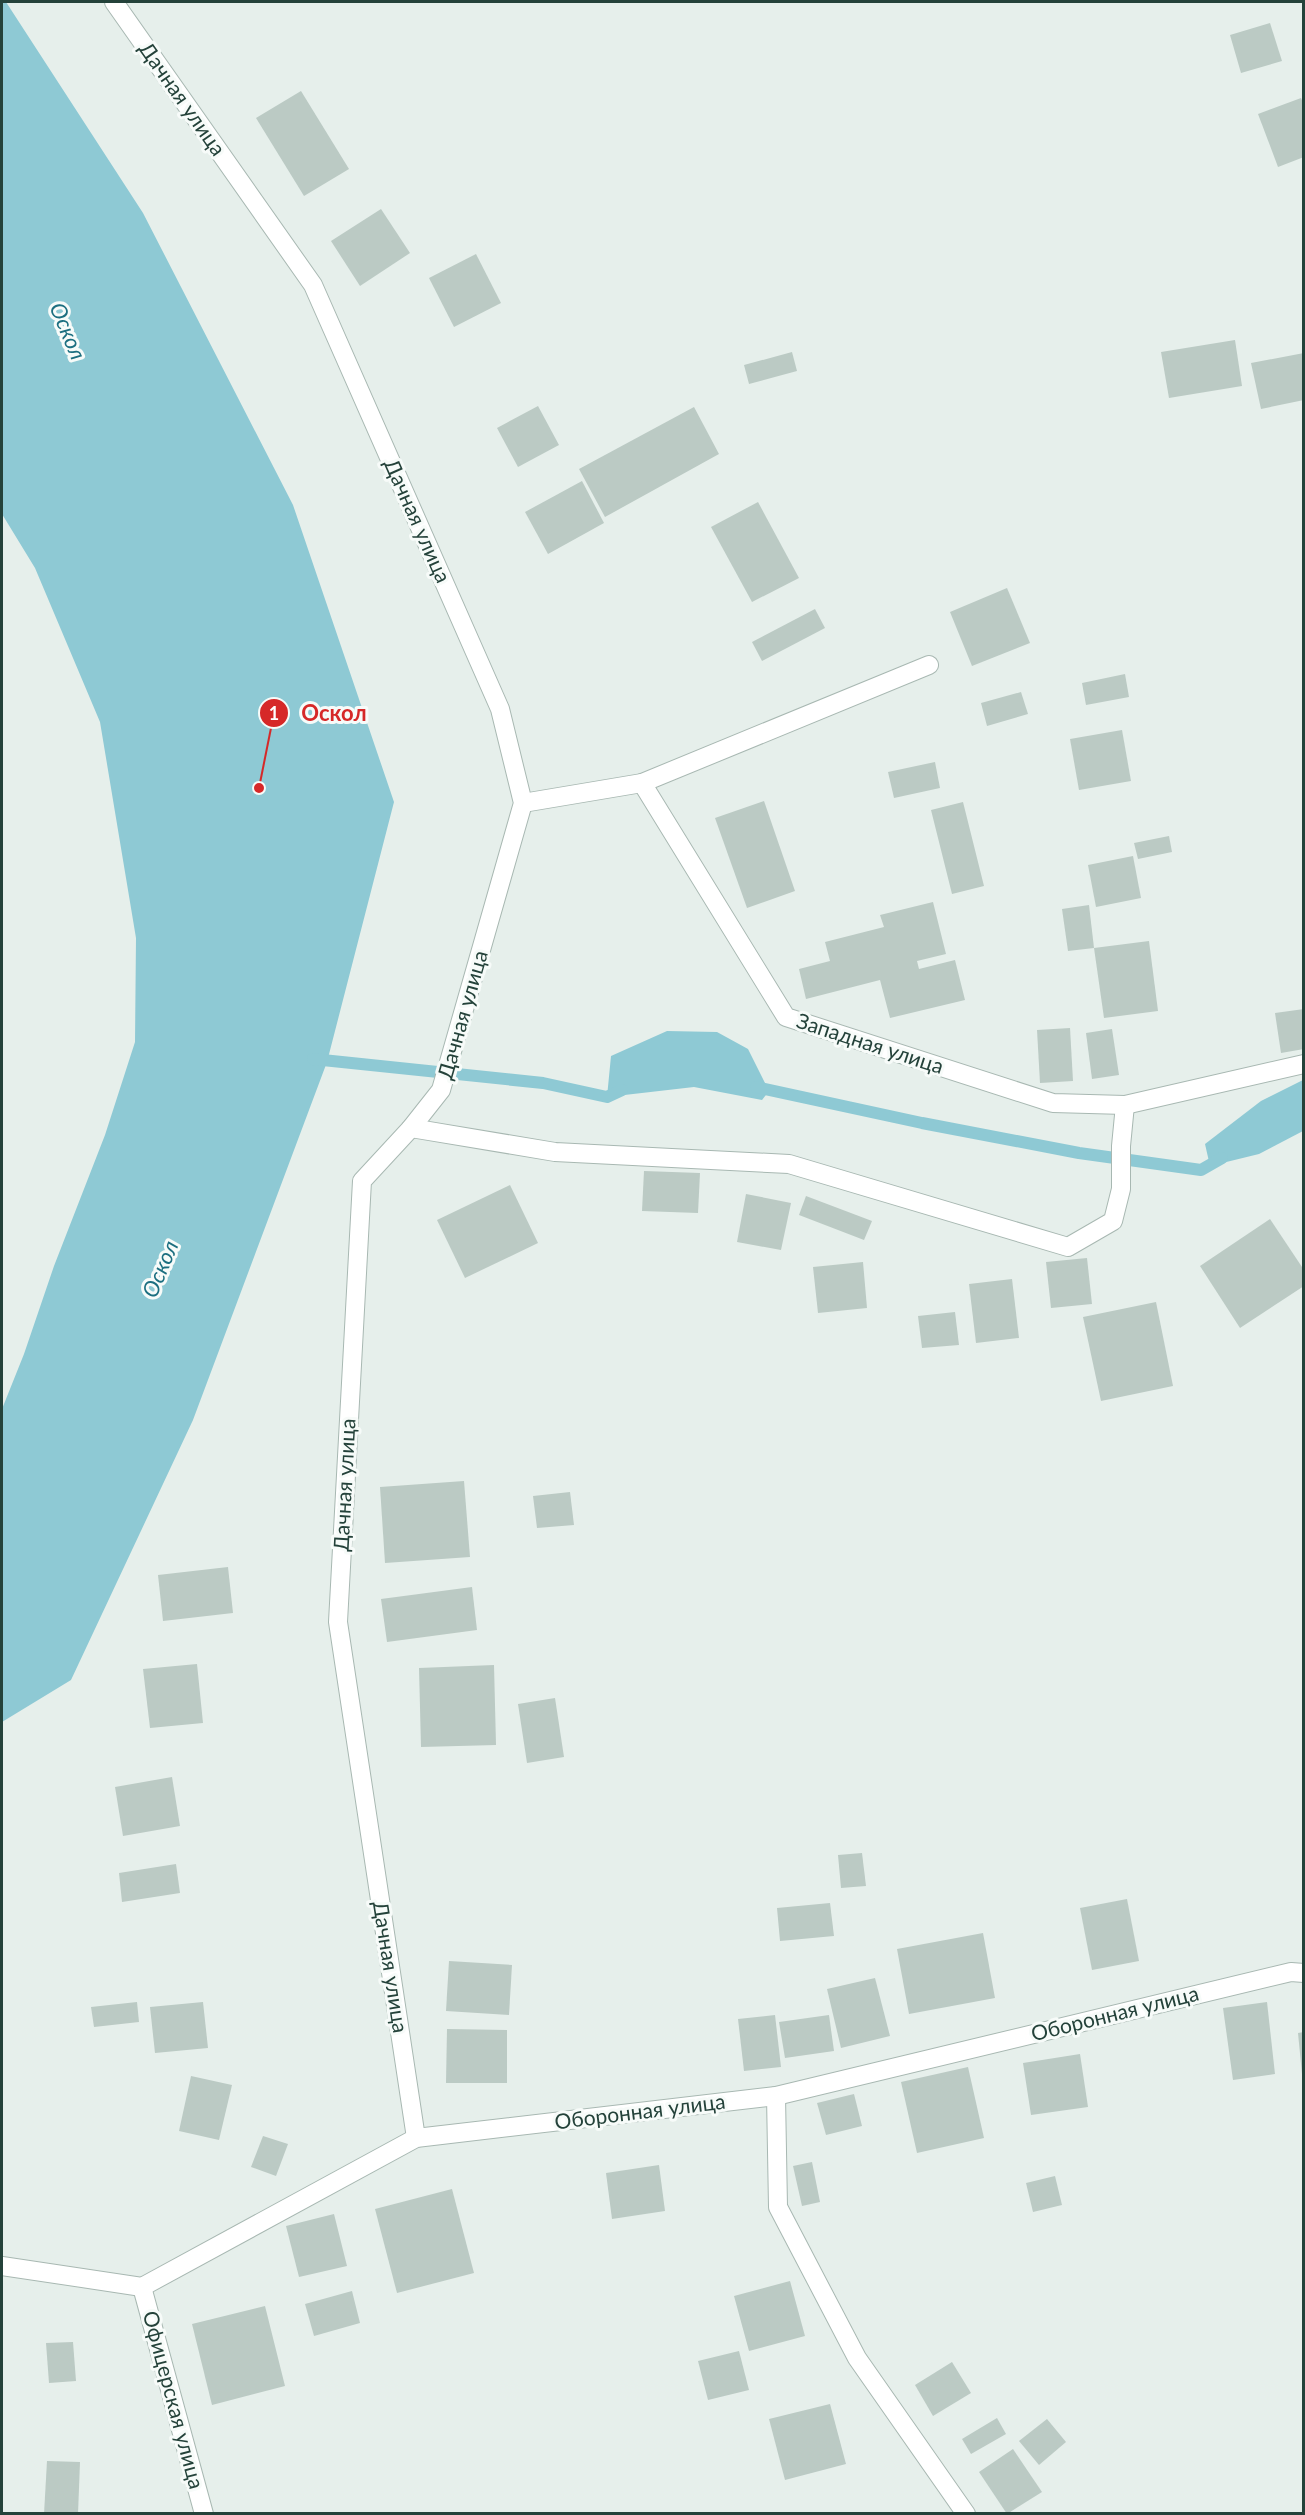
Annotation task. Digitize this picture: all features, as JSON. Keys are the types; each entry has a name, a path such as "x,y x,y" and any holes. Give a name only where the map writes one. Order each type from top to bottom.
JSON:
{"street":[{"name":"Дачная улица","path":"114,2 313,285 500,709 523,802 441,1090 411,1128 362,1181 338,1622 416,2138"},
{"path":"523,802 642,783 929,666"},
{"name":"Западная улица","path":"642,783 786,1017 1053,1103 1125,1105 1304,1064"},
{"path":"411,1128 555,1152 789,1164 1068,1247 1113,1221 1121,1189 1121,1146 1125,1105"},
{"name":"Оборонная улица","path":"142,2286 416,2138 776,2096 1291,1972 1304,1973"},
{"path":"776,2096 777,2207 857,2358 966,2514"},
{"path":"2,2266 142,2286"},
{"name":"Офицерская улица","path":"142,2286 204,2514"}],"water":[{"path":"2,2 6,2 143,213 293,505 394,802 327,1062 193,1420 71,1680 2,1722 2,1409 105,1135 135,1042 136,938 100,722 35,568 2,514"},
{"path":"667,1031 717,1032 748,1049 769,1091 762,1100 694,1087 607,1097 611,1056"},
{"path":"1303,1080 1303,1131 1259,1154 1210,1166 1205,1144 1261,1101"}],"building":[{"path":"1270,23 1282,61 1241,73 1230,35"},
{"path":"301,91 349,169 304,196 256,118"},
{"path":"1301,98 1304,105 1304,157 1278,167 1258,114"},
{"path":"381,209 410,253 360,286 331,241"},
{"path":"476,254 501,303 454,327 429,278"},
{"path":"1235,340 1242,386 1169,398 1161,352"},
{"path":"792,352 797,371 749,384 744,365"},
{"path":"1304,353 1304,400 1261,409 1251,363"},
{"path":"538,406 559,445 518,467 497,428"},
{"path":"694,407 719,454 605,517 579,469"},
{"path":"582,481 604,523 548,554 525,512"},
{"path":"758,502 799,578 752,602 711,527"},
{"path":"1007,588 1030,643 972,666 950,612"},
{"path":"815,609 825,628 762,661 752,642"},
{"path":"1125,674 1129,697 1086,705 1082,683"},
{"path":"1021,692 1028,714 987,726 981,703"},
{"path":"1122,730 1131,781 1079,790 1070,739"},
{"path":"935,762 940,788 894,798 888,772"},
{"path":"764,801 795,891 747,908 715,818"},
{"path":"963,802 984,886 952,894 931,810"},
{"path":"1169,836 1172,852 1138,859 1134,843"},
{"path":"1133,856 1141,898 1096,907 1088,865"},
{"path":"933,902 946,954 917,961 919,969 955,960 965,1000 890,1018 880,980 806,999 799,969 830,961 825,942 884,927 880,915"},
{"path":"1089,905 1094,948 1068,951 1062,909"},
{"path":"1149,941 1158,1011 1104,1018 1094,948"},
{"path":"1304,1009 1304,1049 1281,1053 1275,1013"},
{"path":"1070,1028 1073,1081 1040,1083 1037,1030"},
{"path":"1112,1029 1119,1075 1092,1079 1086,1033"},
{"path":"644,1171 700,1173 698,1213 642,1211"},
{"path":"510,1185 538,1243 465,1278 437,1220"},
{"path":"746,1194 791,1203 781,1250 737,1242"},
{"path":"806,1196 872,1221 864,1240 799,1215"},
{"path":"1270,1219 1304,1270 1304,1286 1240,1328 1200,1266"},
{"path":"1087,1258 1092,1304 1051,1308 1046,1262"},
{"path":"863,1262 867,1308 818,1313 813,1267"},
{"path":"1012,1279 1019,1338 976,1343 969,1284"},
{"path":"1156,1302 1173,1386 1101,1401 1083,1317"},
{"path":"955,1312 959,1345 922,1348 918,1316"},
{"path":"464,1481 470,1557 385,1563 380,1487"},
{"path":"570,1492 574,1525 537,1528 533,1496"},
{"path":"228,1567 233,1613 163,1621 158,1575"},
{"path":"472,1587 477,1630 387,1642 381,1599"},
{"path":"197,1664 203,1723 150,1728 143,1669"},
{"path":"494,1665 496,1745 421,1747 419,1668"},
{"path":"555,1698 564,1757 527,1763 518,1704"},
{"path":"172,1777 180,1826 123,1836 115,1787"},
{"path":"862,1853 866,1886 841,1888 838,1855"},
{"path":"176,1864 180,1893 122,1902 119,1873"},
{"path":"1127,1899 1139,1961 1092,1970 1080,1908"},
{"path":"830,1903 834,1936 780,1941 777,1908"},
{"path":"983,1933 995,1998 909,2014 897,1949"},
{"path":"449,1961 512,1965 509,2015 446,2011"},
{"path":"875,1978 890,2036 841,2048 827,1989"},
{"path":"137,2002 139,2022 94,2027 91,2007"},
{"path":"203,2002 208,2048 155,2053 150,2007"},
{"path":"1267,2002 1275,2074 1233,2080 1223,2008"},
{"path":"775,2015 781,2067 744,2071 738,2019"},
{"path":"829,2015 834,2051 785,2058 779,2022"},
{"path":"447,2029 507,2030 507,2083 446,2083"},
{"path":"1304,2032 1304,2074 1302,2074 1298,2033"},
{"path":"1080,2054 1088,2107 1031,2115 1023,2063"},
{"path":"968,2067 984,2138 917,2153 901,2082"},
{"path":"191,2076 232,2085 219,2140 179,2131"},
{"path":"854,2094 862,2126 826,2135 817,2103"},
{"path":"263,2136 288,2144 276,2176 251,2167"},
{"path":"812,2162 820,2202 802,2206 793,2166"},
{"path":"659,2165 665,2211 612,2219 606,2173"},
{"path":"1055,2176 1062,2205 1033,2212 1026,2183"},
{"path":"452,2189 474,2273 397,2293 375,2209"},
{"path":"334,2214 347,2266 299,2277 286,2226"},
{"path":"790,2281 805,2336 749,2351 734,2296"},
{"path":"352,2291 360,2323 314,2336 305,2304"},
{"path":"265,2306 285,2386 212,2405 192,2324"},
{"path":"73,2342 76,2381 49,2383 46,2343"},
{"path":"739,2351 749,2390 708,2400 698,2361"},
{"path":"952,2362 971,2393 933,2416 915,2385"},
{"path":"830,2404 846,2464 785,2480 769,2419"},
{"path":"997,2418 1006,2434 971,2454 962,2439"},
{"path":"1047,2419 1066,2442 1039,2465 1019,2441"},
{"path":"1013,2449 1042,2492 1007,2514 979,2472"},
{"path":"47,2461 80,2462 78,2514 44,2514"}],"waterway":[{"path":"313,1059 543,1083 607,1097 622,1090"},
{"path":"756,1087 922,1123 1079,1153 1201,1170 1222,1158"}],"place":[{"name":"Оскол","path":"259,788"}]}
